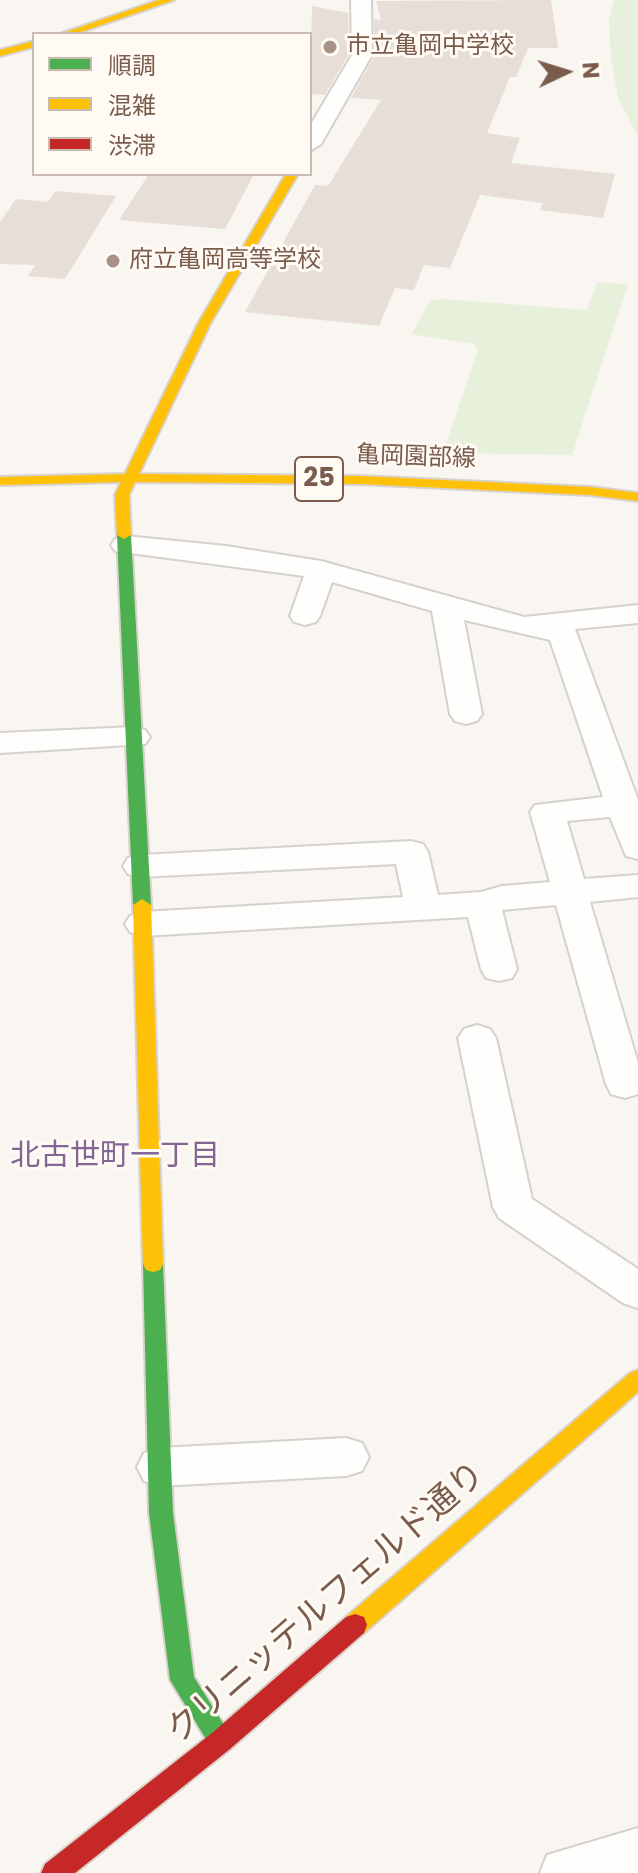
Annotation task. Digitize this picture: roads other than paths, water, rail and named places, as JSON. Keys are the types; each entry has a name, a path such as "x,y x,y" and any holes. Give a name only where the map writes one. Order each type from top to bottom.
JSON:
{"street":[{"path":"71,32 169,0"},
{"path":"312,141 362,55 361,0"},
{"path":"0,53 32,45"},
{"path":"221,1741 182,1680 161,1513 143,924 122,495 205,322 291,176"},
{"name":"亀岡園部線","path":"0,481 130,478 360,480 590,491 638,497"},
{"path":"125,545 226,555 321,570 514,625 563,633 629,813 638,848"},
{"path":"305,616 321,570"},
{"path":"446,604 466,714"},
{"path":"514,625 638,614"},
{"path":"0,743 134,737"},
{"path":"625,1084 547,812 629,813"},
{"path":"140,866 411,852 423,907"},
{"path":"143,924 483,904 502,898 638,886"},
{"path":"483,904 499,969"},
{"path":"477,1038 513,1207 638,1291"},
{"name":"クリニッテルフェルド通り","path":"54,1873 221,1741 638,1379"},
{"path":"160,1467 346,1457"},
{"path":"566,1873 638,1854"}],"place":[{"name":"市立亀岡中学校","path":"330,47"},
{"name":"府立亀岡高等学校","path":"113,261"}],"district":[{"name":"北古世町一丁目","path":"115,1157"}]}
